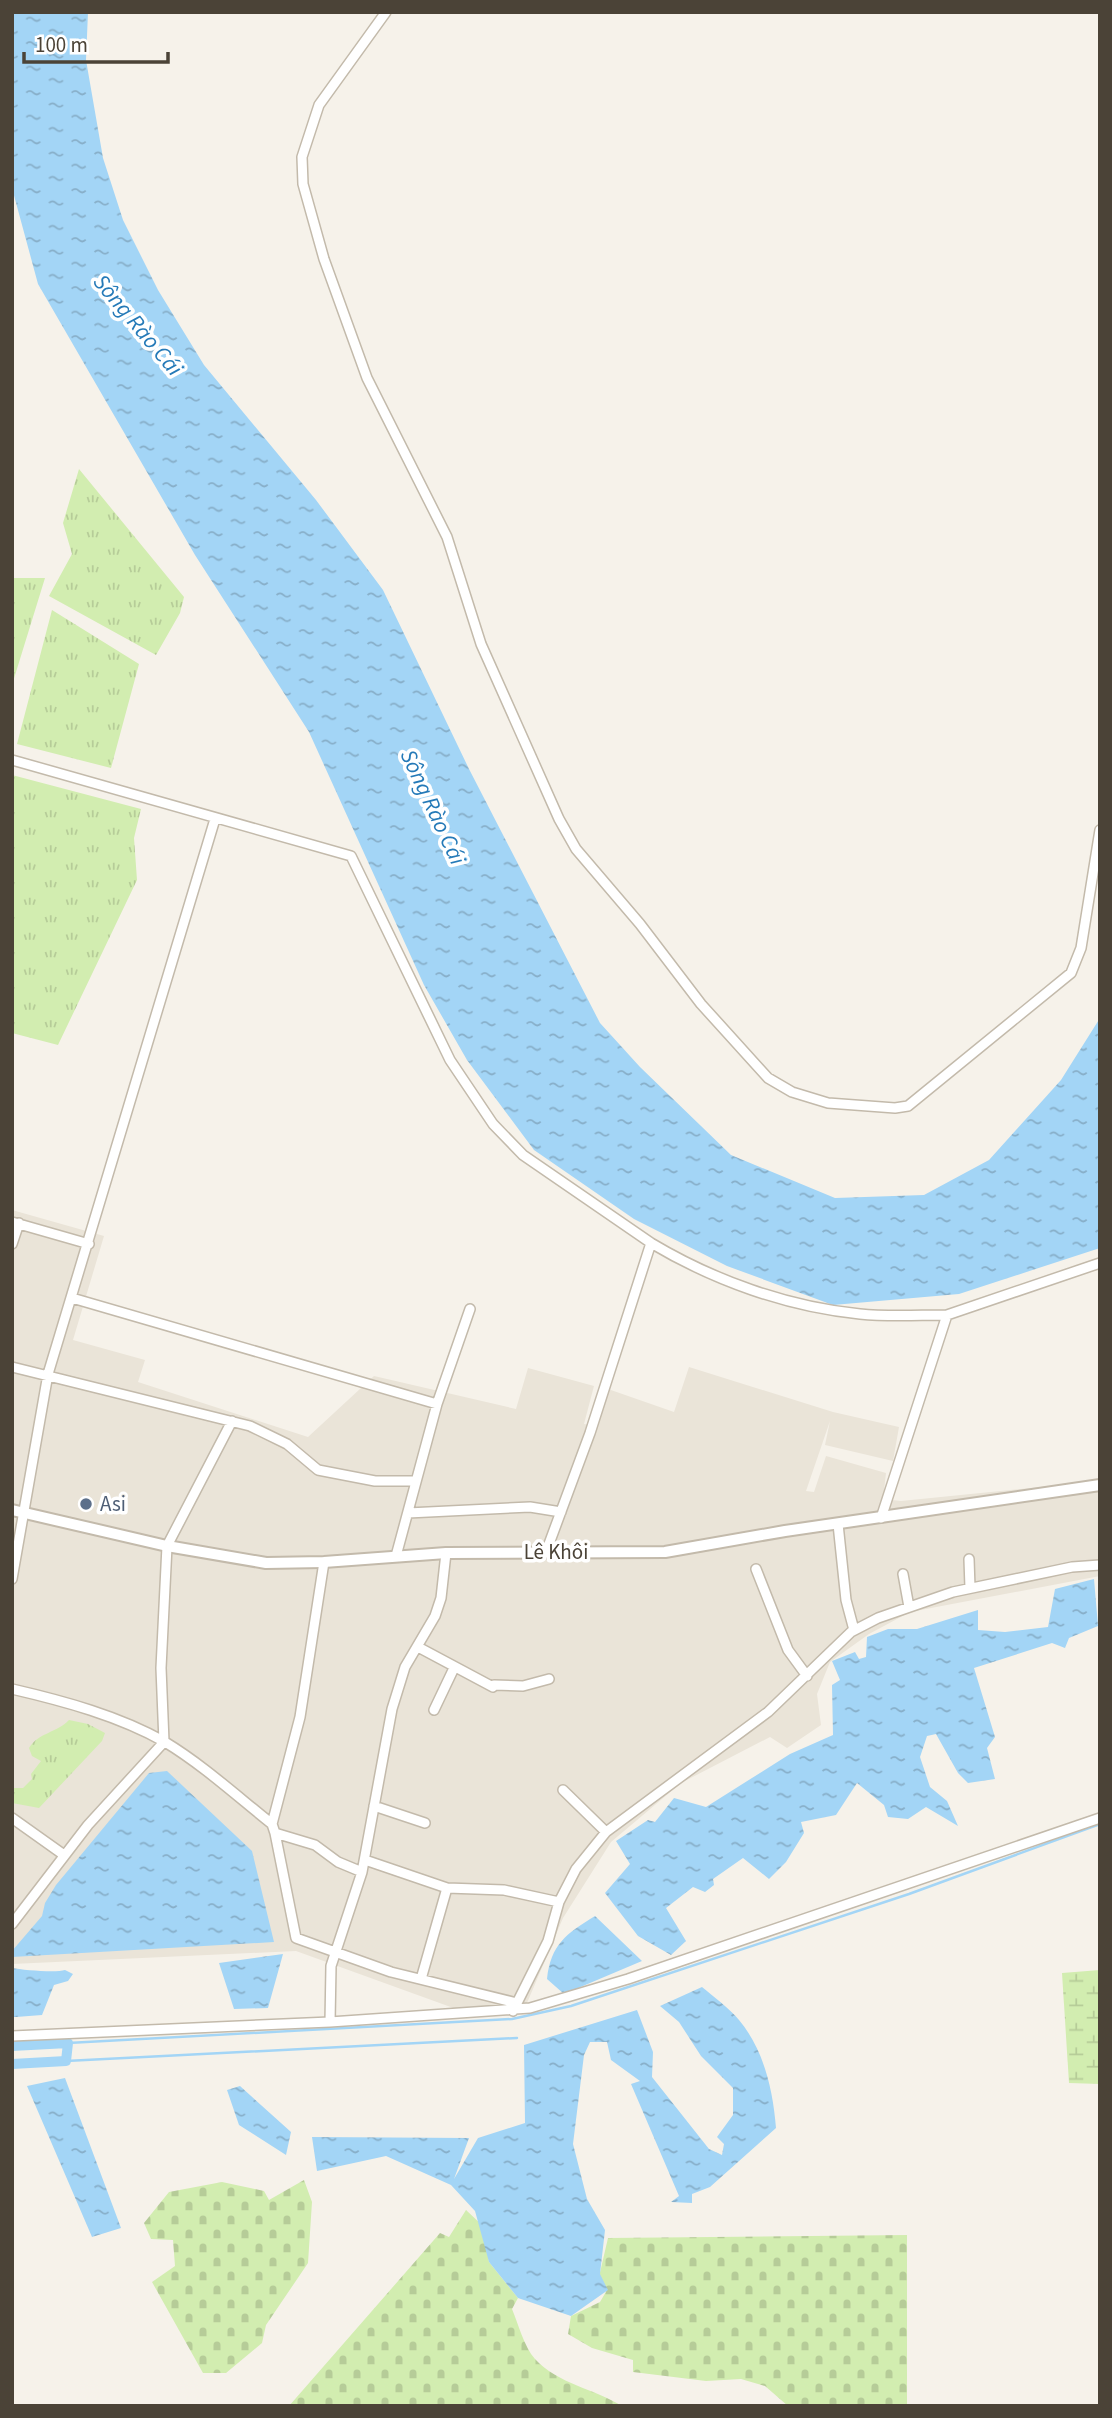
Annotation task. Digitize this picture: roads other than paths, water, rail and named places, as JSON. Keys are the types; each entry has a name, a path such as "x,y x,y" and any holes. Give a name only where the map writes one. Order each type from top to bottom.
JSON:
{"street":[{"path":"386,12 325,93 302,157 303,184 324,259 367,378 447,537 481,644 563,829 715,1021 761,1071 785,1089 834,1104 895,1108 908,1105 1071,973 1081,948 1100,830"},
{"path":"12,760 351,856 450,1060 485,1113 523,1155 651,1243 716,1278 823,1308 880,1316 947,1315 1100,1264"},
{"path":"12,1579 18,1512 48,1374 215,819"},
{"path":"12,1244 15,1223 89,1244"},
{"path":"546,1552 562,1512 651,1243"},
{"path":"72,1298 437,1404"},
{"path":"396,1556 437,1404 470,1309"},
{"path":"881,1518 947,1315"},
{"path":"12,1367 250,1426 287,1444 318,1470 375,1481 415,1481"},
{"path":"12,1924 88,1825 164,1742 160,1668 167,1546 232,1421"},
{"name":"Lê Khôi","path":"18,1512 167,1546 266,1563 324,1562 446,1553 664,1552 1100,1485"},
{"path":"408,1513 530,1507 562,1512"},
{"path":"838,1524 846,1600 855,1630"},
{"path":"330,2022 331,1966 365,1860 380,1763 397,1693 405,1667 418,1647 441,1598 446,1553"},
{"path":"970,1559 970,1588"},
{"path":"324,1562 300,1717 274,1829 293,1934 296,1938 335,1954 515,2007"},
{"path":"515,2007 548,1941 559,1902 576,1869 606,1832 754,1724 855,1630 909,1607 970,1588 1006,1583 1072,1567 1100,1564"},
{"path":"756,1569 788,1650 807,1676"},
{"path":"902,1574 909,1607"},
{"path":"418,1647 454,1668 494,1686 523,1686 549,1679"},
{"path":"434,1710 454,1668"},
{"path":"12,1689 60,1700 131,1726 164,1742 274,1829 315,1845 338,1862 362,1872"},
{"path":"563,1790 606,1832"},
{"path":"374,1807 425,1823"},
{"path":"12,1818 64,1856"},
{"path":"12,2036 330,2022 515,2007 628,1979 1100,1818"},
{"path":"365,1860 447,1888 505,1890 559,1902"},
{"path":"421,1979 447,1888"}],"water":[{"name":"Sông Rào Cái","path":"12,12 88,12 86,60 103,158 123,220 158,290 204,365 316,500 383,590 469,769 600,1023 640,1067 731,1155 835,1198 924,1195 989,1160 1061,1080 1100,1018 1100,1248 959,1294 833,1305 727,1266 634,1219 534,1150 467,1060 424,985 309,732 195,555 38,284 12,188"},
{"path":"1094,1579 1098,1626 1069,1638 1065,1648 1052,1643 974,1668 995,1737 987,1748 995,1779 968,1783 958,1773 936,1734 927,1736 920,1757 930,1787 947,1801 958,1826 926,1807 908,1819 888,1817 884,1805 857,1783 836,1815 801,1822 804,1833 786,1862 769,1879 743,1858 713,1879 714,1885 705,1892 693,1887 666,1908 686,1941 671,1955 638,1936 605,1893 630,1864 616,1841 648,1820 655,1822 674,1798 706,1807 790,1754 833,1735 832,1685 840,1680 832,1661 855,1652 859,1659 866,1657 867,1637 888,1629 917,1629 978,1610 978,1630 1005,1632 1048,1627 1055,1589"},
{"path":"167,1771 252,1851 274,1942 12,1957 12,1951 42,1916 45,1903 56,1885 149,1773"},
{"path":"595,1916 642,1961 564,1994 547,1979 552,1957 568,1935"},
{"path":"283,1954 268,2008 234,2009 219,1963"},
{"path":"12,1968 65,1970 73,1974 68,1981 54,1985 42,2015 12,2017"},
{"path":"702,1987 735,2016 755,2044 770,2085 776,2128 710,2187 692,2194 692,2203 671,2202 679,2196 631,2084 640,2081 611,2060 607,2042 590,2042 584,2055 573,2144 587,2199 605,2230 600,2274 608,2290 571,2316 518,2298 489,2262 475,2211 451,2185 386,2156 317,2171 312,2137 469,2138 454,2179 478,2138 525,2123 524,2045 637,2010 653,2052 652,2077 709,2149 722,2155 724,2144 717,2137 733,2115 733,2088 701,2056 679,2022 660,2006"},
{"path":"65,2078 121,2228 92,2237 27,2086"},
{"path":"240,2086 291,2132 286,2155 239,2125 227,2090"}],"waterway":[{"path":"68,2043 512,2019 571,2006 909,1894 1100,1824"},
{"path":"66,2061 517,2038"},
{"path":"12,2046 68,2043 66,2061 12,2064"}],"place":[{"name":"Asi","path":"86,1504"}]}
